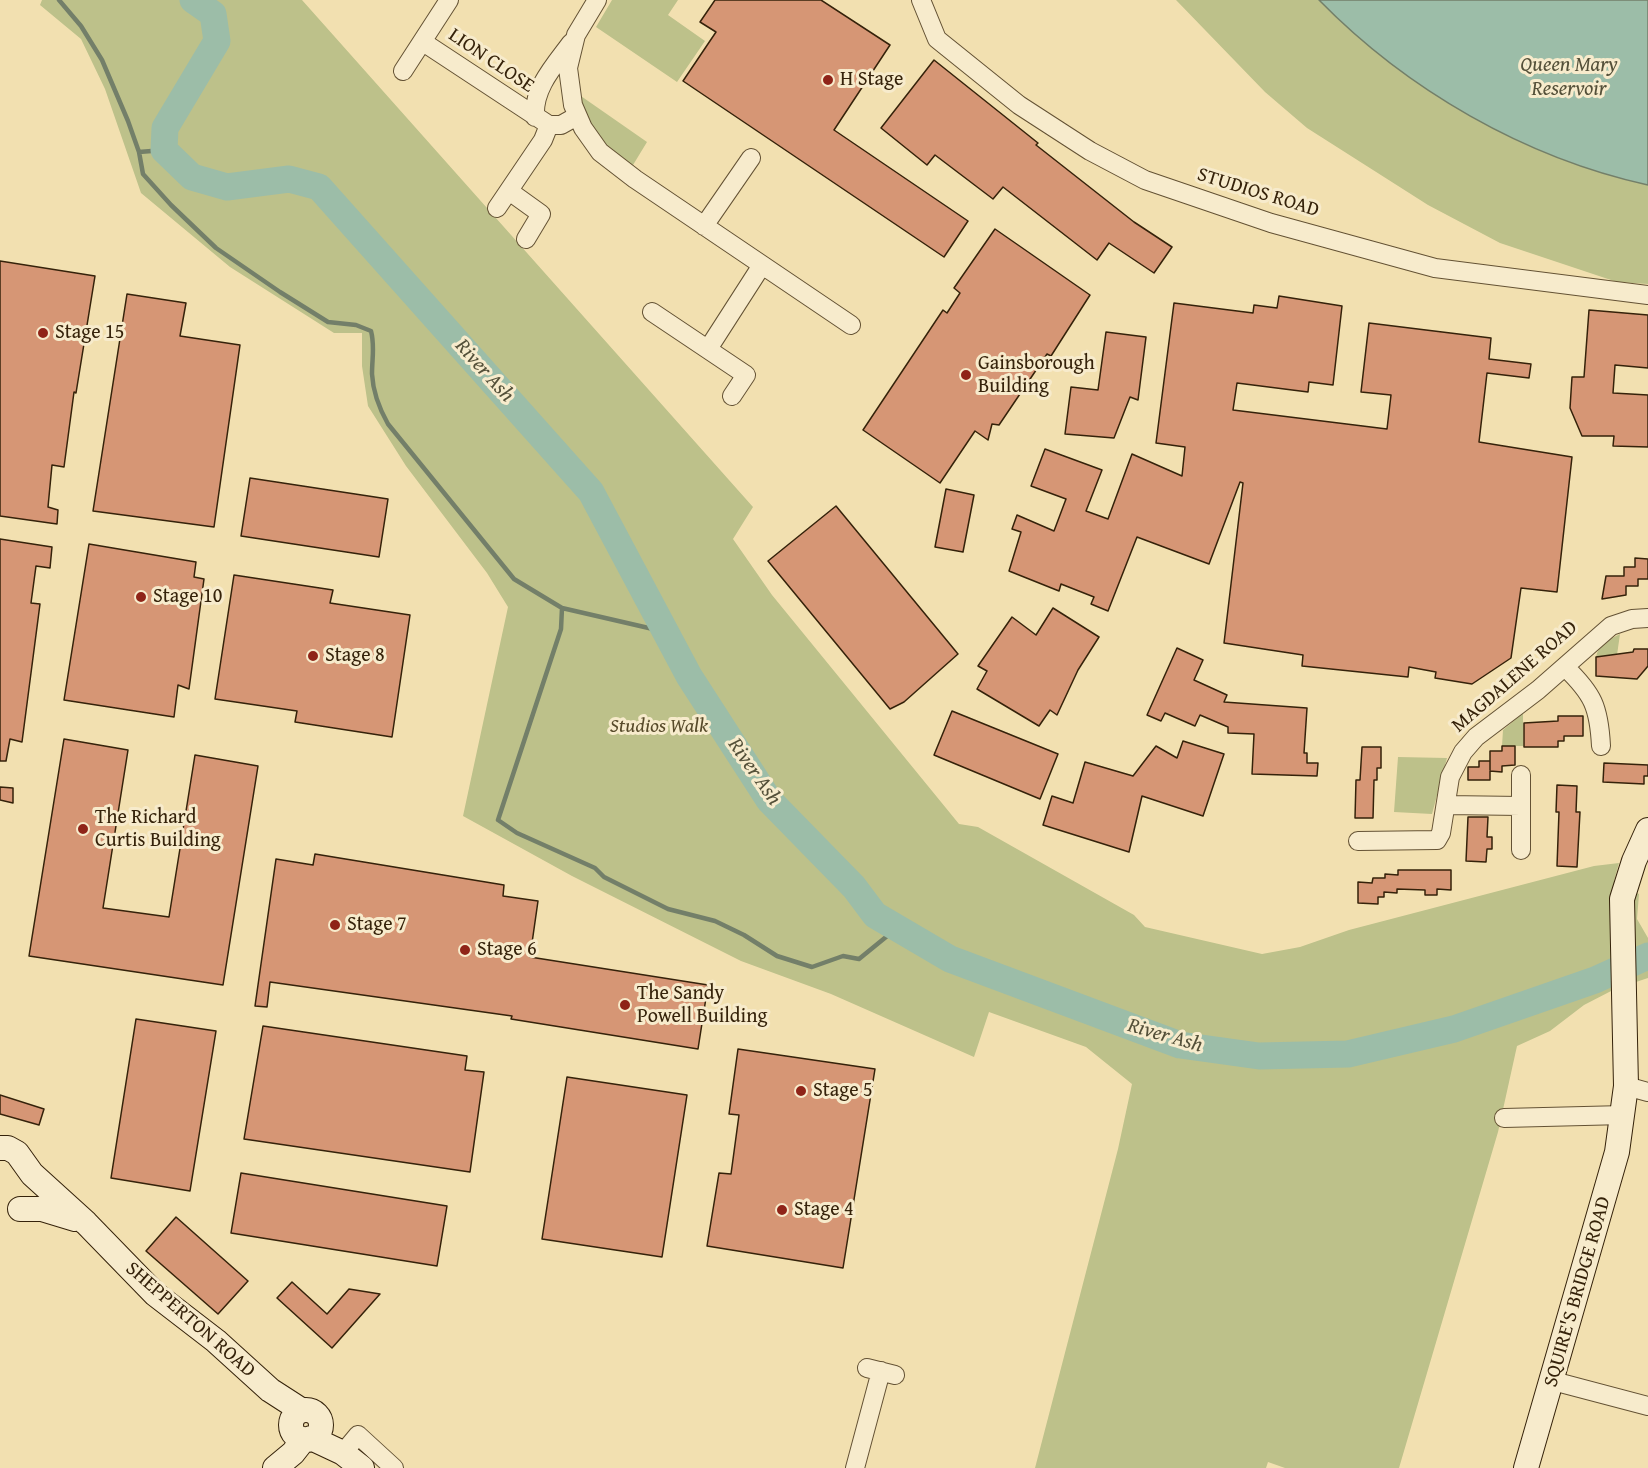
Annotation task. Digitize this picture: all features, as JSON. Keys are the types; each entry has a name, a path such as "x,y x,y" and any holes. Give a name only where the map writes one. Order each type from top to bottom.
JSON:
{"street":[{"name":"LION CLOSE","path":"403,71 449,0"},
{"path":"597,0 576,35 568,68 573,105 577,116 600,152 704,226 851,325"},
{"name":"STUDIOS ROAD","path":"921,0 938,39 1019,105 1090,151 1145,180 1271,223 1435,268 1648,295"},
{"name":"LION CLOSE","path":"542,121 534,102 543,82 576,35"},
{"name":"LION CLOSE","path":"423,42 542,121"},
{"path":"497,208 543,140 542,121 561,124 577,116"},
{"path":"704,226 751,158"},
{"path":"509,191 541,214 526,239"},
{"path":"708,349 762,265"},
{"path":"652,312 746,375 732,396"},
{"name":"MAGDALENE ROAD","path":"1358,840 1437,840 1441,833 1450,777 1456,764 1476,736 1565,668 1611,626 1632,619 1648,618"},
{"path":"1565,668 1586,687 1594,701 1599,714 1601,746"},
{"path":"1521,775 1521,850"},
{"path":"1446,805 1521,806"},
{"name":"SQUIRE'S BRIDGE ROAD","path":"1526,1468 1553,1381 1617,1152 1624,1115 1637,1089 1626,1014 1622,911 1626,883 1648,830"},
{"path":"1504,1118 1624,1115"},
{"name":"SHEPPERTON ROAD","path":"0,1149 8,1148 17,1153 32,1174 86,1223 155,1294 216,1341 270,1390 304,1427 340,1443 343,1453 362,1468"},
{"name":"SHEPPERTON ROAD","path":"10,1211 32,1194 32,1174"},
{"name":"SHEPPERTON ROAD","path":"10,1211 42,1209 86,1223"},
{"path":"855,1468 881,1372"},
{"path":"1553,1381 1648,1406"},
{"path":"275,1468 293,1453 304,1427"},
{"path":"343,1453 358,1435 394,1468"}],"green space":[{"name":"Studios Walk","path":"42,0 302,0 753,507 733,539 772,595 959,824 978,827 1134,915 1145,927 1262,954 1300,947 1349,930 1594,866 1619,863 1614,881 1639,894 1637,919 1648,938 1648,978 1615,989 1584,1005 1550,1031 1517,1046 1498,1132 1399,1468 1285,1468 1268,1462 1266,1468 1035,1468 1118,1149 1132,1084 1086,1047 989,1012 974,1057 831,994 741,961 572,876 463,816 508,607 487,573 406,466 368,406 362,366 362,333 334,333 230,267 141,193 105,89 81,39 40,5"},
{"path":"612,0 678,0 668,15 705,41 677,82 596,27"},
{"path":"1176,0 1319,0 1353,33 1390,63 1429,91 1470,116 1557,157 1602,173 1648,185 1648,284 1617,282 1500,243 1428,205 1307,128 1265,92"},
{"path":"578,94 647,142 633,165 613,152 598,136 586,116"},
{"path":"1620,634 1617,655 1596,657 1602,646"},
{"path":"1523,713 1523,746 1502,746 1503,730"},
{"path":"1398,757 1447,758 1432,814 1394,812"}],"water":[{"name":"Queen Mary Reservoir","path":"1319,0 1648,0 1648,185 1602,173 1557,157 1470,116 1429,91 1390,63 1353,33"}],"building":[{"path":"715,0 821,0 890,45 834,130 968,221 944,257 683,81 716,32 700,22"},
{"path":"934,60 1038,143 1036,145 1134,222 1172,247 1154,273 1109,243 1097,260 1003,187 993,199 935,155 927,165 881,128"},
{"path":"995,229 1090,295 1051,356 1047,354 999,425 992,424 988,440 975,431 940,483 863,430 943,310 947,313 960,293 954,288"},
{"path":"0,261 95,276 76,393 74,392 64,467 52,465 48,507 58,510 57,524 0,516"},
{"path":"127,294 186,303 180,336 240,345 214,527 93,511"},
{"path":"1279,296 1342,306 1333,385 1309,382 1308,392 1237,383 1233,410 1387,429 1391,395 1361,392 1369,323 1491,338 1489,359 1531,364 1529,378 1487,373 1479,442 1572,457 1557,592 1521,588 1511,658 1472,684 1435,678 1436,672 1409,667 1408,677 1302,666 1303,655 1224,643 1243,483 1240,482 1209,564 1137,537 1108,611 1091,604 1094,597 1061,584 1059,591 1009,571 1021,532 1012,529 1017,515 1054,531 1066,499 1031,486 1045,449 1102,470 1086,511 1108,519 1132,454 1182,476 1185,447 1156,443 1174,303 1253,313 1254,305 1277,308"},
{"path":"1589,310 1648,315 1648,368 1615,365 1613,393 1648,395 1648,447 1613,446 1614,436 1582,436 1570,408 1572,377 1584,377"},
{"path":"1106,332 1146,337 1138,400 1130,397 1114,438 1065,434 1071,387 1098,390"},
{"path":"250,478 388,499 379,557 241,536"},
{"path":"946,489 974,495 963,552 935,547"},
{"path":"836,506 958,654 904,702 890,709 768,561"},
{"path":"0,539 52,547 50,568 36,566 31,603 40,604 22,742 10,739 6,761 0,761"},
{"path":"89,544 196,562 194,577 204,579 189,689 178,685 174,717 64,700"},
{"path":"1635,558 1648,559 1648,579 1638,579 1638,586 1626,586 1626,595 1602,599 1606,576 1624,576 1624,567 1635,567"},
{"name":"Stage 8","path":"234,575 333,590 330,603 410,615 392,737 295,722 297,711 215,699"},
{"path":"1053,608 1099,637 1078,670 1057,715 1050,710 1039,726 977,689 987,671 978,666 1012,617 1036,635"},
{"path":"1177,648 1203,660 1194,680 1227,695 1224,702 1307,708 1304,753 1307,753 1307,763 1318,763 1317,776 1252,774 1254,734 1228,733 1228,727 1200,715 1195,726 1165,713 1161,721 1147,715"},
{"path":"1634,649 1648,649 1648,666 1637,679 1596,676 1596,657 1633,652"},
{"path":"952,711 1058,754 1040,799 934,755"},
{"path":"1558,716 1583,716 1583,736 1564,736 1564,741 1558,741 1558,747 1524,747 1524,723 1558,721"},
{"path":"64,739 128,750 103,908 169,917 195,755 258,766 223,985 29,956"},
{"path":"1183,741 1224,754 1203,816 1142,796 1129,852 1043,825 1052,796 1073,803 1085,762 1133,776 1156,746 1177,758"},
{"path":"1502,746 1515,746 1515,765 1502,766 1502,772 1490,771 1490,780 1468,780 1468,767 1479,767 1479,761 1490,761 1490,751 1502,751"},
{"path":"1362,747 1381,747 1381,768 1377,768 1377,780 1374,780 1373,818 1355,818 1356,780 1360,780"},
{"path":"1604,763 1648,765 1648,776 1644,776 1644,784 1603,782"},
{"path":"1557,785 1577,786 1576,812 1580,812 1577,867 1557,866 1559,812 1556,812"},
{"path":"0,787 13,788 13,803 0,800"},
{"path":"1468,817 1488,817 1487,837 1492,837 1492,849 1487,849 1486,862 1466,861"},
{"path":"315,854 504,885 503,896 538,901 530,957 708,985 698,1049 511,1019 512,1016 270,982 267,1007 255,1006 276,859 313,865"},
{"path":"1398,870 1451,870 1451,890 1437,889 1437,895 1425,895 1425,890 1397,889 1397,893 1384,892 1384,897 1378,897 1378,904 1358,903 1358,882 1372,883 1373,878 1385,878 1385,874 1398,875"},
{"path":"136,1019 216,1031 190,1191 111,1178"},
{"path":"263,1026 467,1056 465,1070 484,1072 470,1172 244,1139"},
{"path":"738,1049 875,1069 843,1268 707,1246 719,1173 731,1174 739,1115 729,1114"},
{"path":"567,1077 687,1095 662,1257 542,1239"},
{"path":"0,1095 44,1109 39,1125 0,1114"},
{"path":"241,1173 447,1206 437,1266 231,1233"},
{"path":"176,1217 248,1281 218,1314 146,1251"},
{"path":"292,1282 327,1314 349,1289 380,1294 332,1348 277,1298"}],"waterway":[{"path":"59,0 81,26 102,60 128,121 139,152 143,174 171,205 216,248 328,322 356,325 371,331 374,388 379,406 388,424 514,579 562,608 666,632"},
{"name":"River Ash","path":"193,0 213,14 217,41 165,128 164,150 192,177 227,187 289,179 319,187 591,492 689,676 769,800 854,887 875,915 950,959 1180,1045 1259,1056 1348,1054 1454,1029 1595,980 1648,956"},
{"path":"139,152 164,150"},
{"path":"562,608 561,629 498,820 517,833 595,868 604,877 668,909 715,921 744,935 777,956 812,967 843,956 859,959 897,928"}],"place":[{"name":"H Stage","path":"828,80"},
{"name":"Stage 15","path":"43,333"},
{"name":"Gainsborough Building","path":"966,375"},
{"name":"Stage 10","path":"141,597"},
{"name":"Stage 8","path":"313,656"},
{"name":"The Richard Curtis Building","path":"83,829"},
{"name":"Stage 7","path":"335,925"},
{"name":"Stage 6","path":"465,950"},
{"name":"The Sandy Powell Building","path":"625,1005"},
{"name":"Stage 5","path":"801,1091"},
{"name":"Stage 4","path":"782,1210"}]}
